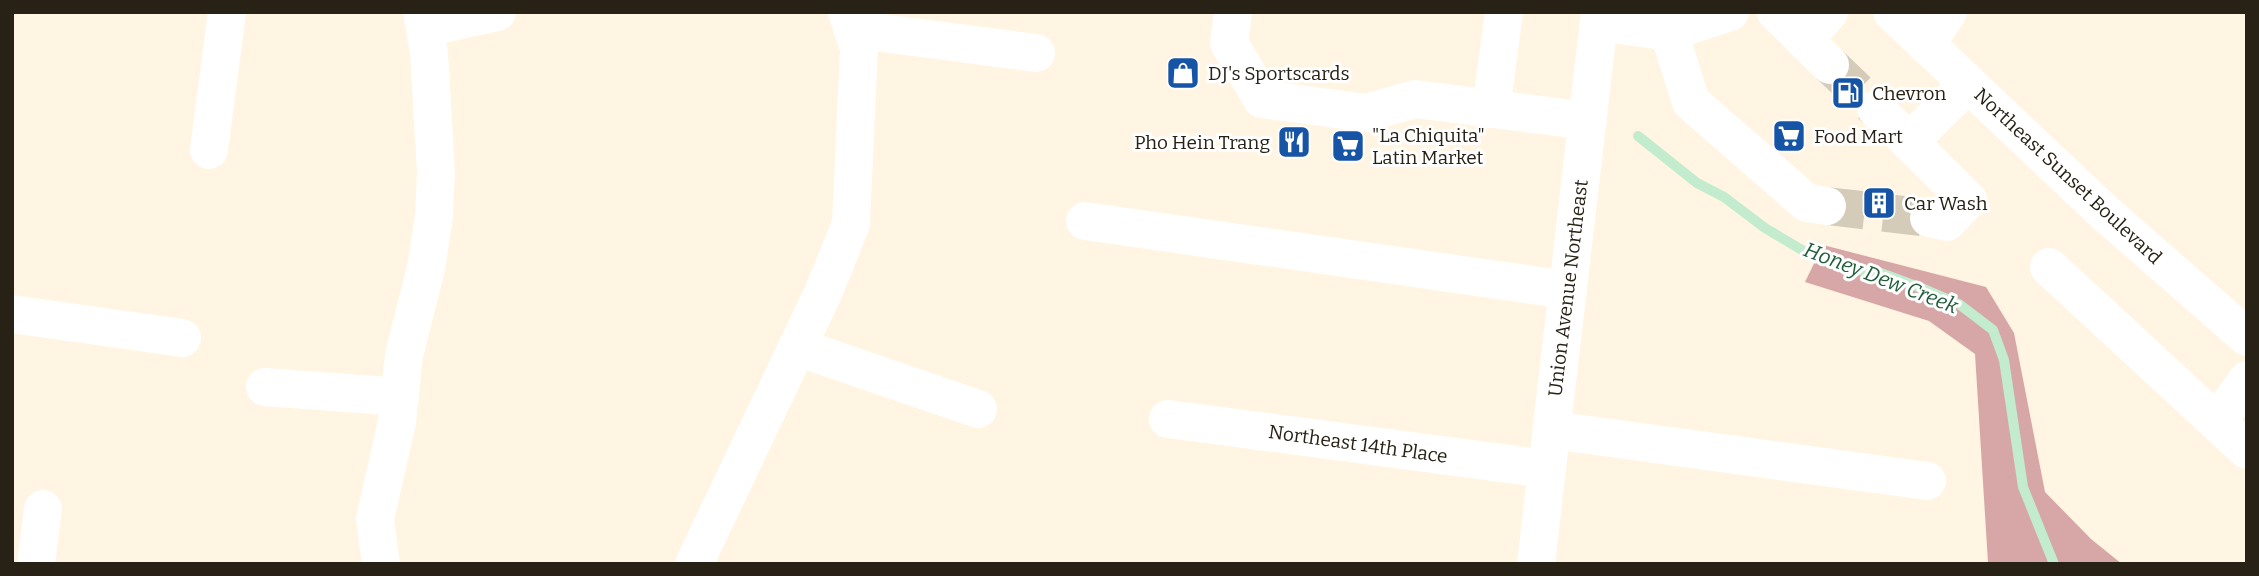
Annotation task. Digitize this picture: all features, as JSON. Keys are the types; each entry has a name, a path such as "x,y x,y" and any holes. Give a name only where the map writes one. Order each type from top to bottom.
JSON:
{"street":[{"path":"209,150 227,12"},
{"path":"380,564 375,519 397,422 404,355 426,268 433,216 436,172 429,53 424,20 496,12"},
{"path":"1233,12 1229,43 1262,99 1366,113 1415,99 1588,121"},
{"path":"1491,109 1504,12"},
{"path":"1601,15 1673,22 1730,12"},
{"path":"1776,12 1821,39"},
{"name":"Northeast Sunset Boulevard","path":"1892,12 2104,212 2247,337"},
{"path":"1926,45 1948,12"},
{"name":"Union Avenue Northeast","path":"1536,564 1601,15"},
{"path":"849,21 1036,53"},
{"path":"694,564 797,347 851,224 859,48 849,21"},
{"path":"1673,22 1691,102 1807,203 1827,206"},
{"path":"1909,142 1968,84"},
{"path":"1876,109 1968,200 1947,222 1929,218"},
{"path":"1086,221 1568,290"},
{"path":"2049,267 2247,450"},
{"path":"12,314 182,338"},
{"path":"797,347 978,408"},
{"path":"2217,422 2247,380"},
{"path":"265,387 400,397"},
{"name":"Northeast 14th Place","path":"1168,419 1547,469"},
{"path":"1552,430 1927,481"},
{"path":"36,564 43,509"}],"shaded area":[{"path":"1823,245 1986,287 2014,333 2045,492 2091,539 2122,564 1988,563 1975,354 1929,321 1805,282"}],"waterway":[{"name":"Honey Dew Creek","path":"1638,136 1697,183 1724,197 1765,228 1812,256 1847,269 1878,272 1924,289 1959,304 1993,330 2004,360 2023,487 2054,564"}],"tunnel":[{"path":"1830,65 1876,109"},
{"path":"1827,206 1929,218"}],"place":[{"name":"DJ's Sportscards","path":"1183,73"},
{"name":"Chevron","path":"1848,93"},
{"name":"Food Mart","path":"1789,136"},
{"name":"Pho Hein Trang","path":"1294,142"},
{"name":"\"La Chiquita\" Latin Market","path":"1348,146"},
{"name":"Car Wash","path":"1879,203"}]}
